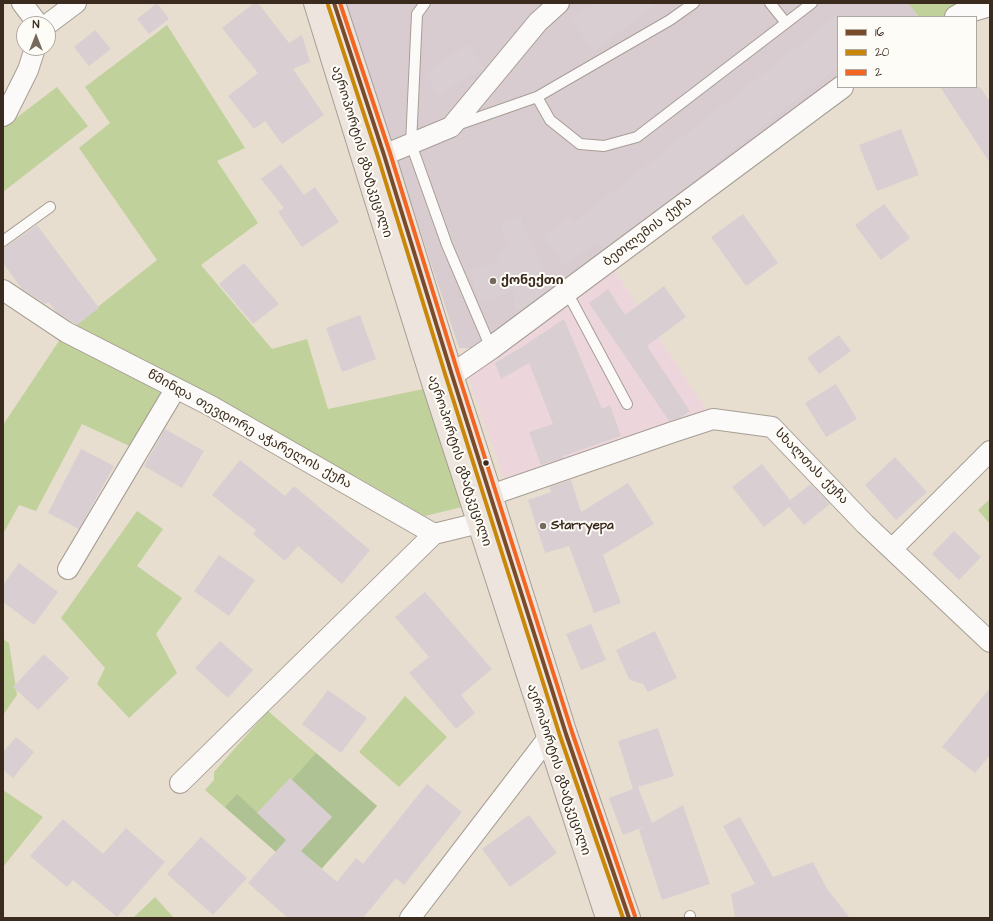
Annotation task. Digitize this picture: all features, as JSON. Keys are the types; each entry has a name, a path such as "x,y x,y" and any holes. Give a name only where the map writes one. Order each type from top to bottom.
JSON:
{"highway":[{"name":"აეროპორტის გზატკეცილი","path":"315,3 434,386 607,918"},
{"name":"აეროპორტის გზატკეცილი","path":"334,3 384,155 452,376 566,734 629,918"}],"street":[{"path":"22,3 32,16"},
{"path":"56,18 76,3"},
{"path":"384,155 451,127 538,22 559,3"},
{"path":"958,16 990,4"},
{"path":"3,116 6,114 28,70 32,56"},
{"name":"ბეთლემის ქუჩა","path":"452,376 841,88"},
{"name":"წმინდა თევდორე აჭარელის ქუჩა","path":"3,290 66,332 212,406 434,534"},
{"path":"68,569 176,388"},
{"name":"სხალთას ქუჩა","path":"491,495 713,419 772,426 865,524 990,642"},
{"path":"892,549 990,451"},
{"path":"180,783 434,534 479,523"},
{"path":"410,918 548,738"}],"lane":[{"path":"425,3 417,14 412,144 447,245 491,348"},
{"path":"451,127 537,97 670,20 694,3"},
{"path":"770,3 786,23"},
{"path":"537,97 550,120 580,144 604,146 637,137 812,3"},
{"path":"3,241 50,207"},
{"path":"567,292 627,404"}],"shaded area":[{"path":"345,3 908,3 918,16 837,16 837,88 491,348 459,348"},
{"path":"608,261 713,419 504,479 467,373"}],"green space":[{"path":"908,3 990,3 966,16 918,16"},
{"path":"167,25 245,148 217,161 258,223 201,265 272,349 307,339 328,409 428,388 462,507 425,516 357,477 347,484 66,332 157,260 79,148 110,123 85,87"},
{"path":"57,87 88,126 3,192 3,128"},
{"path":"61,338 165,395 136,449 82,424 36,511 19,505 3,534 3,425"},
{"path":"990,499 990,524 978,510"},
{"path":"137,511 163,529 137,566 182,598 156,634 177,673 129,718 97,684 105,668 61,618"},
{"path":"3,639 9,643 17,695 3,715"},
{"path":"405,696 447,737 399,787 359,752"},
{"path":"268,711 377,806 310,882 205,790 214,780 214,772"},
{"path":"316,753 377,806 322,868 303,853 292,866 225,807 237,794 300,852 332,817 292,780"},
{"path":"3,790 43,817 3,867"},
{"path":"155,897 174,918 133,918"}],"building":[{"path":"157,3 169,19 149,34 137,19"},
{"path":"254,3 258,3 289,43 302,35 310,62 293,69 324,115 282,144 265,121 254,129 228,96 258,73 222,28"},
{"path":"594,3 657,3 595,51 571,21"},
{"path":"838,15 837,68 665,203 603,249 598,242 564,266 544,236 568,217 573,223"},
{"path":"95,30 111,49 89,66 74,47"},
{"path":"468,44 484,68 438,94 427,72"},
{"path":"980,87 990,102 990,163 941,88"},
{"path":"901,129 919,175 877,191 859,145"},
{"path":"281,164 304,195 315,187 339,222 302,247 278,212 284,208 261,179"},
{"path":"884,204 910,238 881,260 855,225"},
{"path":"743,214 778,263 746,286 711,237"},
{"path":"520,216 551,288 515,315 514,291 480,302 469,270 499,261 497,253 509,248 500,225"},
{"path":"37,225 99,308 77,325 56,312 49,302 45,304 22,289 3,263 3,247 7,246"},
{"path":"244,263 279,304 253,324 219,284"},
{"path":"664,286 686,317 647,346 690,411 680,418 669,421 589,303 608,289 625,315"},
{"path":"360,315 376,359 342,372 326,328"},
{"path":"564,319 602,409 610,405 621,436 541,465 529,432 553,424 529,363 501,379 495,363"},
{"path":"839,335 851,351 819,374 807,358"},
{"path":"836,384 857,419 826,437 805,403"},
{"path":"165,429 204,451 182,488 144,466"},
{"path":"81,449 114,466 79,529 48,513"},
{"path":"895,457 927,492 896,520 865,485"},
{"path":"240,460 285,496 294,486 370,550 342,584 298,546 285,561 253,534 256,530 212,495"},
{"path":"762,464 790,500 811,484 830,504 804,525 789,507 764,527 732,487"},
{"path":"571,480 581,512 628,483 654,524 603,555 621,603 594,613 569,546 545,553 528,500 551,492 549,487"},
{"path":"954,531 981,557 959,580 932,554"},
{"path":"219,555 255,580 229,616 194,591"},
{"path":"19,563 58,592 34,625 3,602 3,585"},
{"path":"425,592 492,669 461,695 475,713 456,729 409,673 429,657 395,617"},
{"path":"591,624 606,660 581,670 566,634"},
{"path":"655,631 677,678 648,692 643,684 629,679 616,650"},
{"path":"220,641 253,670 228,698 195,668"},
{"path":"44,654 69,678 38,710 13,687"},
{"path":"990,688 990,755 975,773 942,747"},
{"path":"328,690 367,718 341,753 302,724"},
{"path":"658,728 674,776 638,787 652,823 683,805 710,884 662,900 639,830 644,827 623,835 609,798 633,789 618,741"},
{"path":"16,737 34,752 13,778 3,770 3,752"},
{"path":"290,778 332,817 301,851 337,882 356,858 363,864 427,784 462,812 404,885 396,878 363,918 288,918 248,883 286,840 257,813"},
{"path":"529,815 557,853 510,887 482,849"},
{"path":"740,817 773,877 813,862 827,889 850,918 735,918 731,894 755,884 723,826"},
{"path":"63,819 103,854 126,828 165,862 117,917 73,880 67,887 30,856"},
{"path":"201,837 247,878 213,915 167,874"}],"transit line":[{"name":"16","path":"334,3 384,155 566,734 629,918"},
{"name":"2","path":"340,3 390,153 572,732 635,916"},
{"name":"20","path":"328,5 378,157 560,736 623,918"}],"place":[{"name":"ქონექთი","path":"493,281"},
{"name":"Starryepa","path":"543,526"}]}
